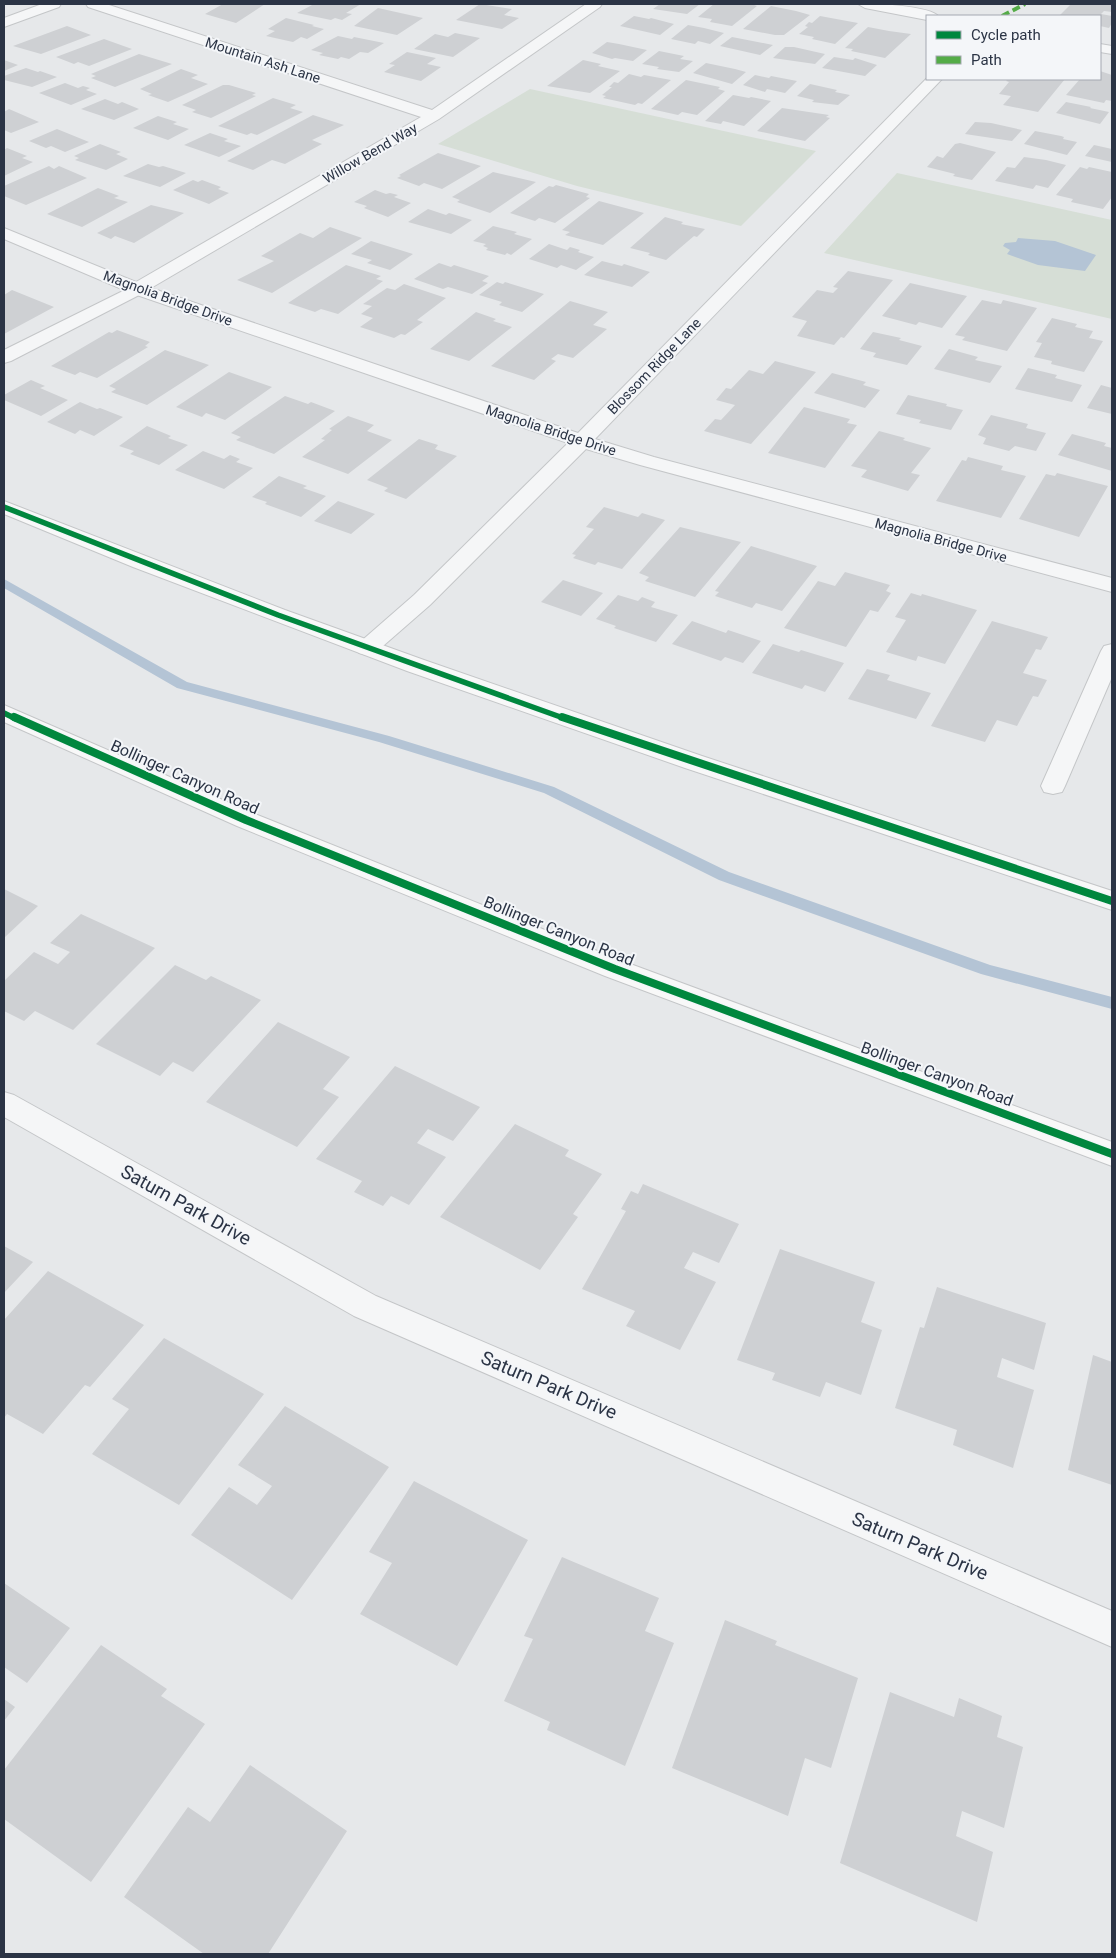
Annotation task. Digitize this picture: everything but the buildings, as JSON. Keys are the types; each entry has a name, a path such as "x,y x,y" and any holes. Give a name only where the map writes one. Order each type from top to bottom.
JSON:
{"main road":[{"path":"4,507 109,551 368,648 758,784 1112,900"},
{"name":"Bollinger Canyon Road","path":"4,713 246,820 615,969 1112,1154"}],"street":[{"path":"4,23 54,4"},
{"name":"Mountain Ash Lane","path":"93,4 434,116"},
{"name":"Willow Bend Way","path":"4,357 136,289 434,116 595,4"},
{"path":"865,4 926,15"},
{"name":"Blossom Ridge Lane","path":"368,648 422,600 583,440 934,80"},
{"name":"Magnolia Bridge Drive","path":"4,233 136,289 537,427 583,440 647,462 1112,585"},
{"path":"1053,786 1112,651"},
{"name":"Saturn Park Drive","path":"4,1103 365,1306 1112,1629"}],"shaded area":[{"path":"530,89 816,151 741,226 577,186 438,144"},
{"path":"897,173 1112,220 1112,319 824,253"}],"water":[{"path":"1018,238 1055,241 1096,255 1085,271 1038,265 1007,254 1010,250 1003,246 1005,243 1016,242"}],"waterway":[{"path":"4,583 182,685 384,739 549,790 724,876 987,970 1112,1003"}],"marked path":[{"path":"1004,15 1025,4"}],"cycle path":[{"path":"4,507 140,562 416,666 693,762 1112,901"},
{"path":"4,713 246,820 615,969 1112,1154"}]}
